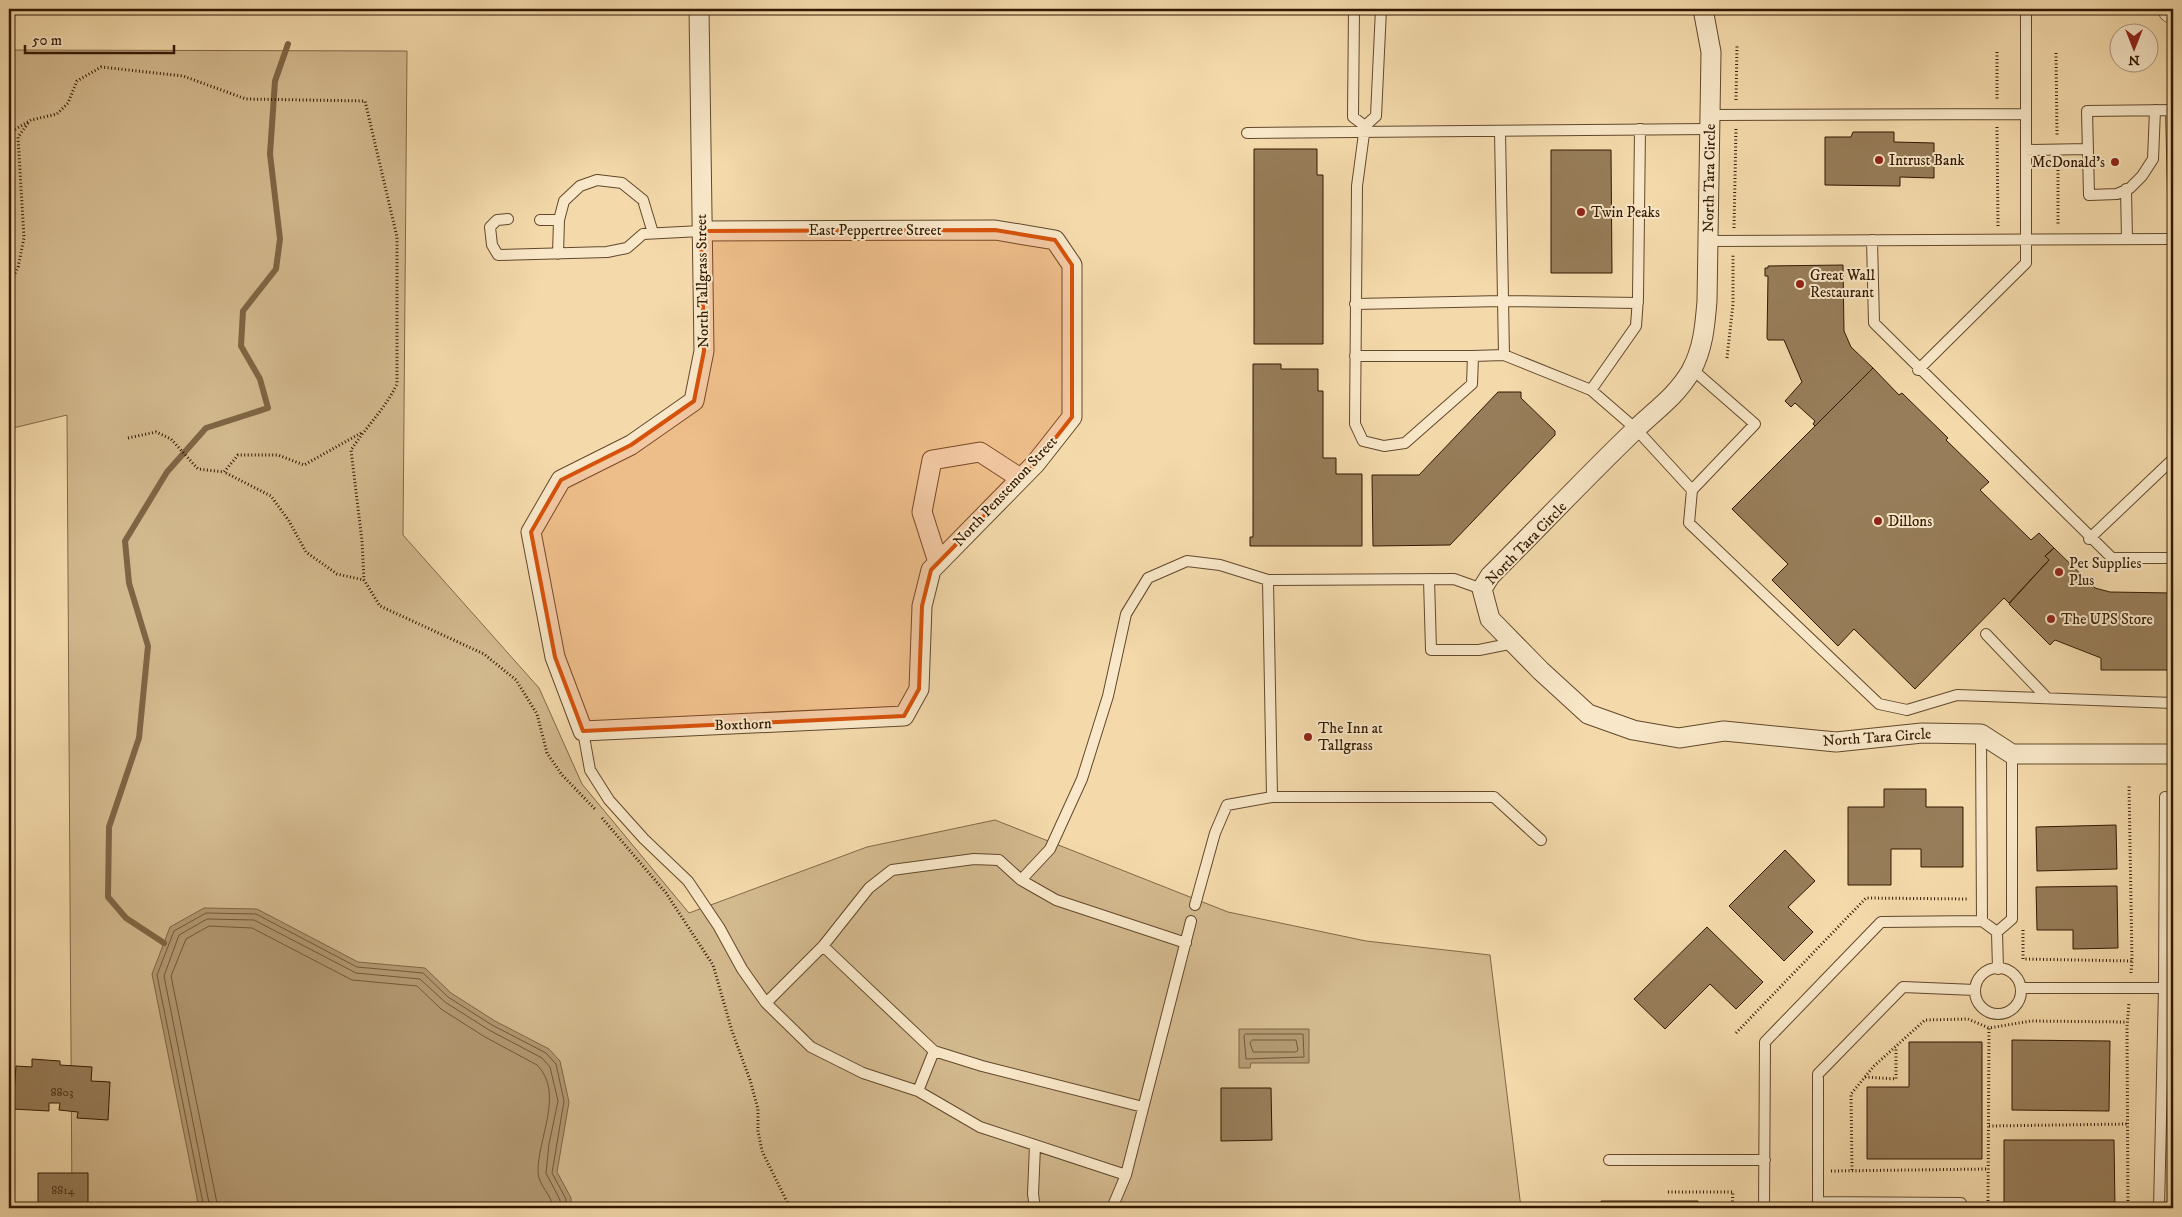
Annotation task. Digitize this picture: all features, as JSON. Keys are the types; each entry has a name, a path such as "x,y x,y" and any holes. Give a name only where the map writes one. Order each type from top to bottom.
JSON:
{"street":[{"name":"North Tallgrass Street","path":"583,730 555,657 531,532 561,480 631,445 694,401 704,351 699,9"},
{"name":"North Tara Circle","path":"1703,9 1711,52 1707,301 1704,341 1692,369 1680,388 1636,429 1490,576 1482,590 1490,619 1588,714 1633,730 1679,738 1724,730 1836,742 1922,733 1981,734"},
{"name":"East Peppertree Street","path":"702,230 995,230 1049,239"},
{"name":"North Penstemon Street","path":"904,716 919,689 922,606 931,570 1020,478 1072,417 1072,265 1055,240 1049,239"},
{"path":"938,562 922,512 932,460 980,452 1020,478"},
{"name":"Boxthorn","path":"583,730 904,716"},
{"path":"1981,734 2012,754 2173,754"}],"lane":[{"path":"1354,9 1353,117 1364,129"},
{"path":"1381,9 1376,116 1364,129 1357,186 1356,424 1363,441 1384,446 1406,443 1472,384 1473,356"},
{"path":"1918,370 2026,263 2026,9"},
{"path":"2155,110 2153,159 2142,176 2117,194 2089,195 2087,110 2155,110 2172,110 2173,191"},
{"path":"1247,133 1364,129 1500,131 1640,129 1710,122 1736,115 2026,114"},
{"path":"1591,390 1636,326 1638,303 1640,129"},
{"path":"1500,131 1504,355"},
{"path":"2026,150 2088,149"},
{"path":"558,254 559,220 564,200 580,186 597,180 622,183 643,200 652,233"},
{"path":"2126,189 2127,239"},
{"path":"508,219 497,220 490,227 492,245 498,255 607,252 627,248 643,234 702,230"},
{"path":"540,220 559,220"},
{"path":"1708,241 2173,239"},
{"path":"1872,240 1874,324 2089,539 2112,558 2173,558"},
{"path":"1356,304 1503,301 1638,303"},
{"path":"1355,356 1504,355 1591,390 1636,429 1692,490"},
{"path":"1692,369 1755,424 1692,490 1689,523 1878,704 1907,710 1957,695 2173,703"},
{"path":"2089,539 2173,459"},
{"path":"1021,880 1050,849 1082,779 1108,696 1126,614 1148,578 1187,561 1220,565 1268,580 1454,579 1482,590"},
{"path":"1428,579 1431,650 1478,650 1514,643"},
{"path":"1268,580 1272,797"},
{"path":"1986,634 2046,697"},
{"path":"583,730 590,770 609,800 644,839 688,881 718,927 742,969 766,1003 811,1047 863,1073 918,1091 980,1127 1126,1175"},
{"path":"1981,734 1982,921"},
{"path":"1997,932 2012,919 2012,754"},
{"path":"1195,905 1215,833 1227,805 1272,797 1494,797 1541,840"},
{"path":"2159,1208 2169,988 2165,798"},
{"path":"766,1003 823,946 868,888 892,870 974,859 999,860 1021,880 1056,900 1186,943"},
{"path":"1112,1208 1126,1175 1191,921"},
{"path":"1764,1208 1765,1042 1881,922 1982,921 1997,932"},
{"path":"1997,932 1998,968"},
{"path":"823,946 934,1051 982,1066 1143,1107"},
{"path":"1998,968 2014,974 2021,988 2018,1003 2006,1013 1998,1014 1984,1009 1976,998 1975,990 1980,977 1986,972 1998,968"},
{"path":"1960,1208 1961,1203 1818,1205 1818,1074 1903,987 1975,990"},
{"path":"2021,988 2169,988"},
{"path":"918,1091 934,1051"},
{"path":"1035,1146 1033,1194 1035,1208"},
{"path":"1609,1160 1765,1160"}],"path":[{"path":"1727,358 1733,304 1737,46"},
{"path":"1997,52 1998,230"},
{"path":"9,133 31,120 57,114 68,103 77,80 101,67 183,76 246,99 365,101 397,237 397,384 388,404 362,432 351,450 362,541 364,580 380,606 484,654 516,680 537,714 547,753 562,775 594,808 666,893 693,932 713,965 732,1031 753,1090 758,1109 758,1131 762,1151 790,1208"},
{"path":"9,286 18,267 24,238 18,137 31,120"},
{"path":"128,438 156,432 171,439 198,469 224,472 270,496 289,521 306,552 336,574 364,580"},
{"path":"224,472 238,455 278,455 304,465 362,432"},
{"path":"2023,921 2023,959 2132,961 2129,786"},
{"path":"1852,1170 1851,1094 1896,1046 1925,1020 1968,1019 1989,1028 2031,1021 2127,1022 2128,1208"},
{"path":"1988,1208 1989,1028"},
{"path":"1865,1077 1896,1079 1896,1046"},
{"path":"1988,1126 2128,1124"},
{"path":"1830,1170 1988,1169"},
{"path":"1668,1192 1733,1192 1732,1208"}],"highlighted area":[{"path":"995,230 1055,240 1072,265 1072,417 1035,464 931,570 922,606 919,689 904,716 583,731 555,657 531,532 561,480 631,445 694,401 704,351 701,231"}],"shaded area":[{"path":"9,50 407,51 403,535 539,688 582,784 689,913 867,847 995,820 1228,912 1366,941 1490,955 1521,1208 72,1208 67,415 9,429"}],"water":[{"path":"204,908 257,909 358,962 425,968 451,993 495,1021 549,1049 560,1061 569,1102 557,1172 571,1198 571,1208 199,1208 152,974 170,927"},
{"path":"1239,1029 1309,1029 1309,1063 1251,1063 1250,1068 1239,1068"}],"building":[{"name":"Intrust Bank","path":"1853,132 1894,132 1894,142 1934,143 1934,178 1900,177 1900,186 1825,185 1825,137 1851,137"},
{"path":"1254,149 1317,149 1317,175 1323,175 1323,344 1254,344"},
{"name":"Twin Peaks","path":"1551,150 1611,150 1612,273 1551,273"},
{"path":"1843,265 1844,331 1851,347 1873,368 1815,426 1813,424 1815,421 1795,403 1791,407 1785,401 1802,382 1784,340 1768,340 1767,338 1768,276 1765,276 1765,268 1768,268 1768,266"},
{"path":"1253,364 1281,364 1281,369 1318,369 1318,391 1323,391 1323,458 1336,458 1336,474 1362,474 1362,546 1250,546 1250,537 1253,537"},
{"name":"Dillons","path":"1873,368 1899,395 1902,393 1948,438 1946,440 1989,482 1980,490 2031,540 2039,533 2054,548 2045,556 2049,560 2009,603 2004,598 1915,689 1854,629 1838,646 1772,580 1788,564 1732,509"},
{"path":"1498,392 1521,392 1521,398 1555,431 1555,435 1450,545 1373,546 1372,475 1419,475"},
{"path":"2054,548 2095,588 2110,592 2173,593 2173,670 2101,670 2101,658 2055,640 2050,645 2009,604 2049,560 2045,556"},
{"path":"9,633 11,633 10,665 9,665"},
{"path":"1884,789 1926,789 1926,807 1963,807 1963,867 1921,867 1921,849 1891,849 1891,885 1848,885 1848,807 1884,807"},
{"path":"2116,825 2117,869 2037,871 2036,827"},
{"path":"1785,850 1815,881 1788,907 1813,932 1784,961 1729,906"},
{"path":"2117,886 2118,948 2073,949 2073,930 2037,930 2036,887"},
{"path":"1707,927 1763,982 1736,1009 1710,984 1665,1029 1634,999"},
{"path":"2012,1040 2110,1041 2109,1111 2012,1110"},
{"path":"1909,1042 1982,1042 1982,1159 1867,1159 1867,1087 1909,1087"},
{"path":"32,1059 60,1061 60,1065 92,1067 91,1081 110,1082 108,1120 77,1118 78,1112 59,1110 60,1103 49,1103 49,1111 13,1109 16,1066 32,1067"},
{"path":"1221,1088 1271,1088 1272,1140 1221,1141"},
{"path":"2004,1140 2114,1140 2115,1208 2004,1208"},
{"path":"38,1173 88,1173 88,1208 38,1208"},
{"path":"1601,1201 1698,1201 1698,1208 1600,1208"},
{"path":"949,1202 976,1208 948,1208"}],"waterway":[{"path":"164,943 126,918 108,897 109,827 139,738 148,646 129,583 125,541 167,472 206,428 268,408 260,379 241,346 243,311 276,269 280,239 270,154 275,81 288,44"}],"place":[{"name":"Intrust Bank","path":"1879,160"},
{"name":"McDonald's","path":"2115,162"},
{"name":"Twin Peaks","path":"1581,212"},
{"name":"Great Wall Restaurant","path":"1800,284"},
{"name":"Dillons","path":"1878,521"},
{"name":"Pet Supplies Plus","path":"2059,572"},
{"name":"The UPS Store","path":"2051,619"},
{"name":"The Inn at Tallgrass","path":"1308,737"}]}
